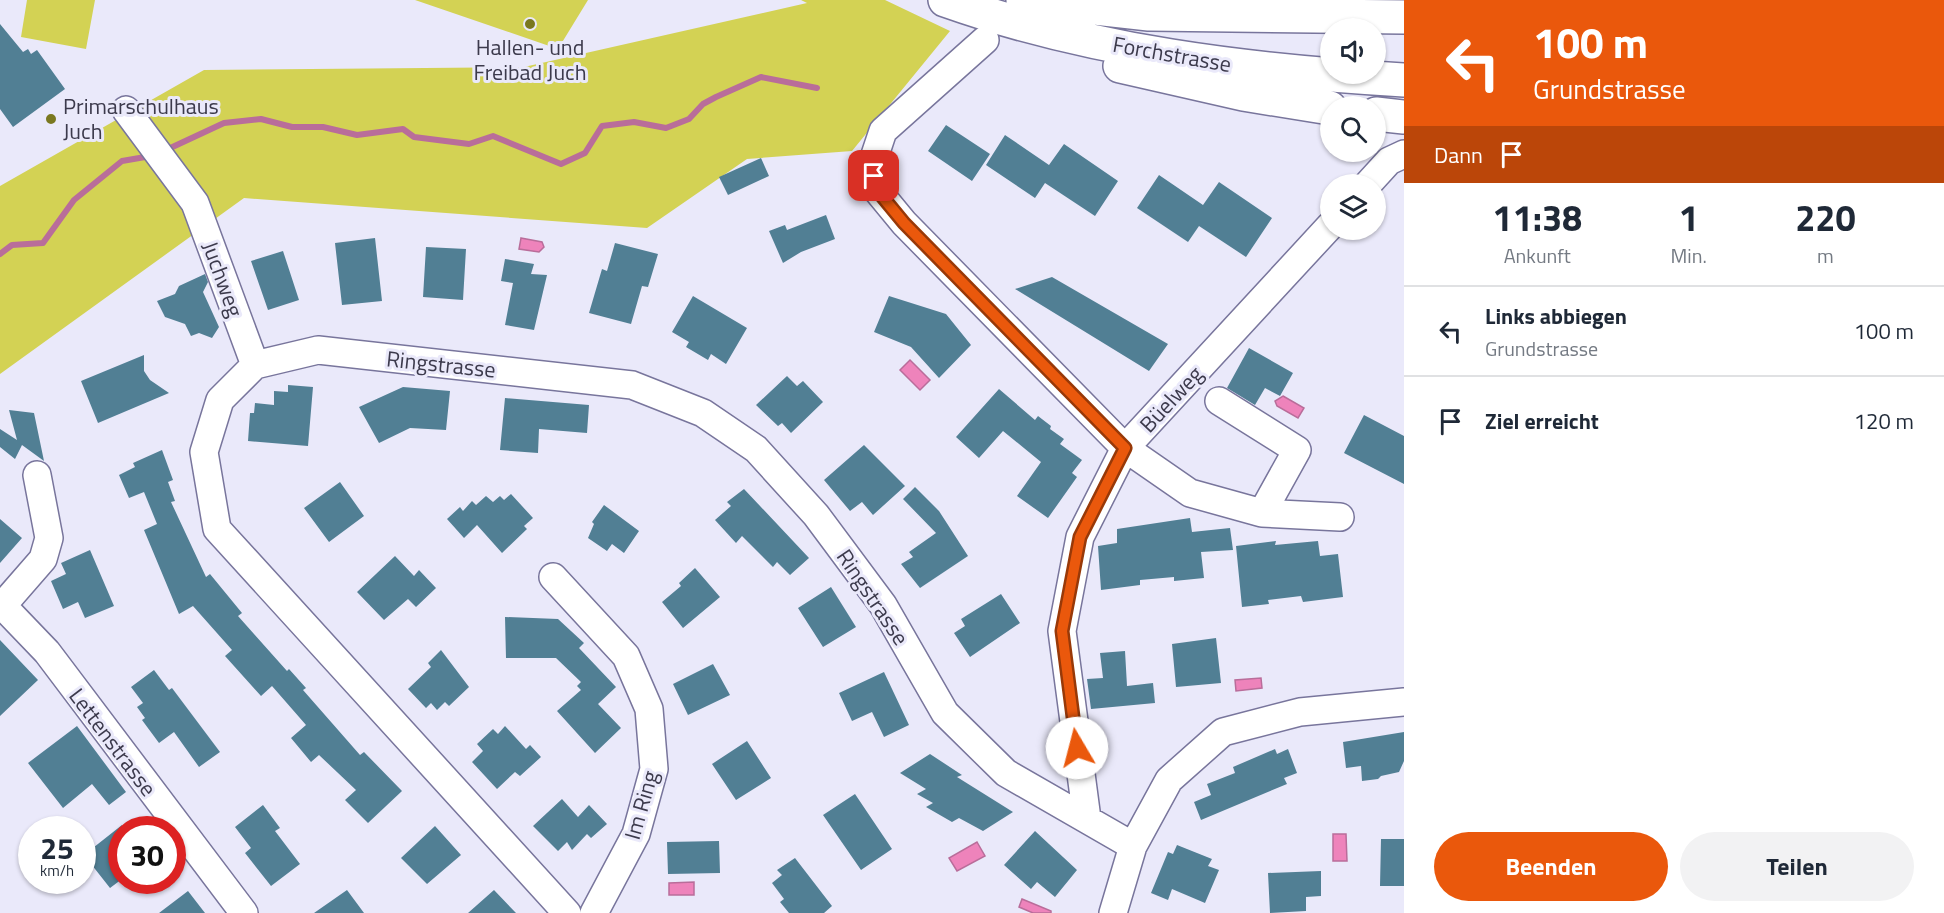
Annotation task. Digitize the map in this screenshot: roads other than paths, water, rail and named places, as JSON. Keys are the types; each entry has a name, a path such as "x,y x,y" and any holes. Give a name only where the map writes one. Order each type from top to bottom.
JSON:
{"highway":[{"path":"1023,0 1149,14 1404,17"},
{"path":"972,3 1084,54 1168,79 1320,106"},
{"name":"Forchstrasse","path":"972,3 1074,20 1187,44 1320,60"},
{"name":"Forchstrasse","path":"972,3 1074,36 1186,58 1311,75 1404,80"},
{"path":"1386,64 1404,65"},
{"path":"1386,115 1404,117"}],"street":[{"path":"985,40 883,131 872,164 876,189 904,223 1125,448 1190,493 1262,513 1340,517"},
{"name":"Juchweg","path":"126,110 195,203 255,365"},
{"path":"1377,174 1389,161 1404,154"},
{"name":"Büelweg","path":"1087,819 1062,631 1080,537 1125,448 1320,237"},
{"name":"Ringstrasse","path":"255,365 318,350 330,351 632,385 703,413 756,449 816,515 883,605 945,713 1006,773 1133,846"},
{"path":"255,365 220,400 204,452 217,529 567,913"},
{"path":"1219,400 1297,450 1262,513"},
{"path":"2,604 43,559 49,538 37,475"},
{"name":"Im Ring","path":"553,577 626,656 649,709 654,769 636,834 594,913"},
{"name":"Lettenstrasse","path":"2,604 47,652 243,913"},
{"path":"1113,913 1133,846 1169,780 1223,732 1300,712 1404,702"}],"waterway":[{"path":"166,150 224,123 261,119 292,127 323,127 357,135 403,129 414,137 469,144 493,136 561,164 585,153 602,126 634,122 666,128 689,119 703,104 716,97 761,77 817,88"},
{"path":"0,254 12,245 43,243 74,200 122,161 151,156"}],"place":[{"name":"Hallen- und Freibad Juch","path":"530,24"},
{"name":"Primarschulhaus Juch","path":"51,119"}]}
